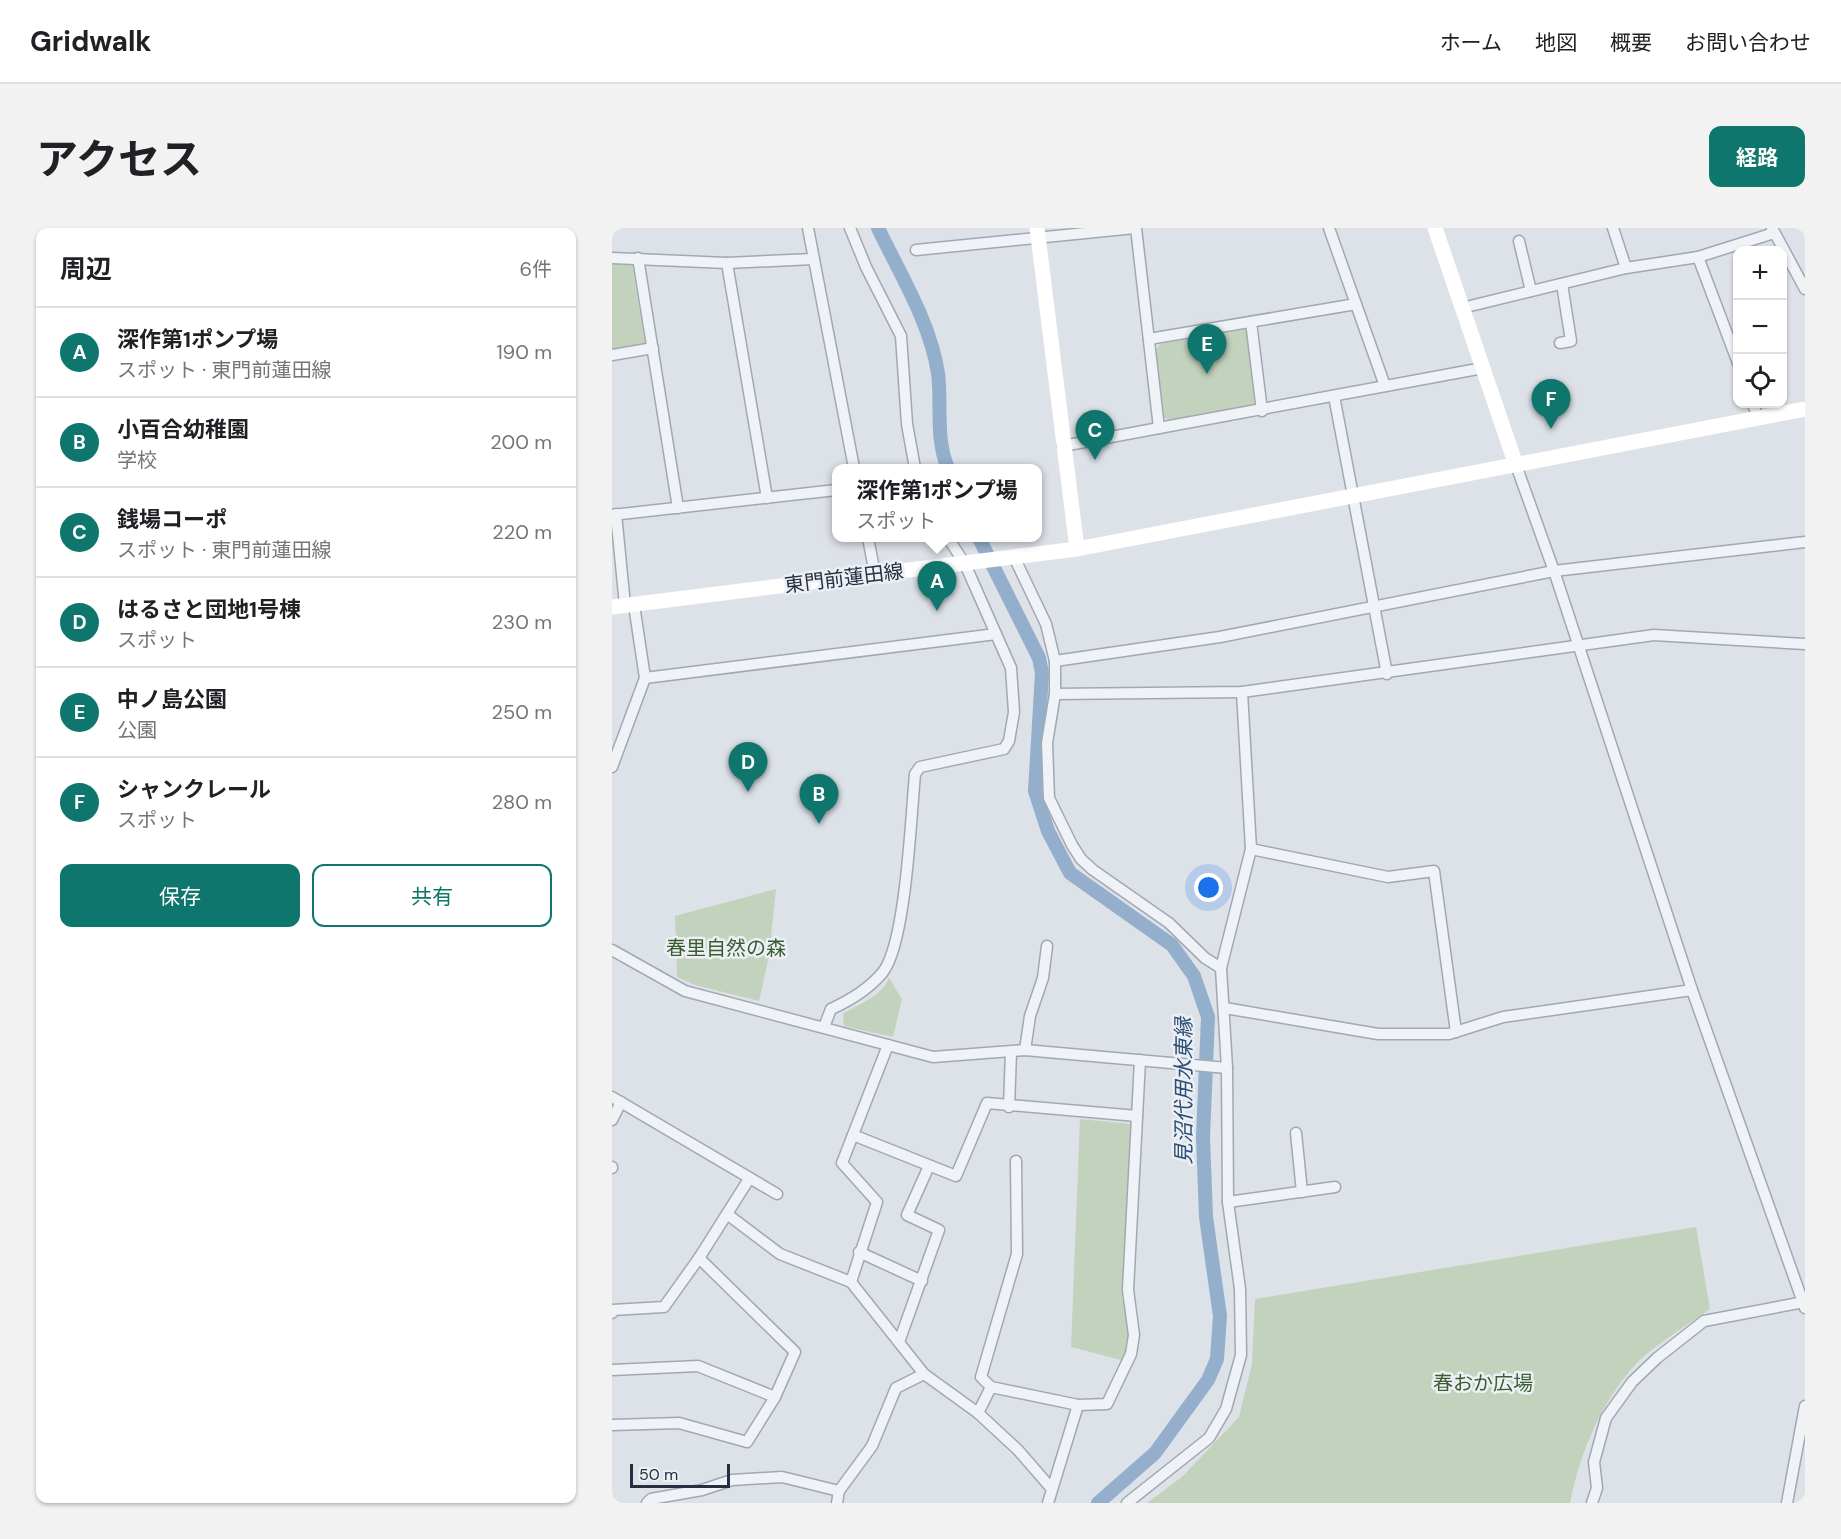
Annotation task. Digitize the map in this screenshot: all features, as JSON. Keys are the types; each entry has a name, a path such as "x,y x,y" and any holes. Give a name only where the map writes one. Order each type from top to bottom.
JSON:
{"street":[{"path":"808,228 853,464"},
{"path":"850,228 866,267 901,336 907,424 914,464"},
{"path":"916,250 1038,233 1136,228 1159,428"},
{"path":"1329,228 1385,386"},
{"path":"1435,228 1554,571 1692,990 1804,1305 1704,1322 1657,1358 1632,1382 1606,1418 1594,1462 1597,1488 1592,1503"},
{"path":"1613,228 1626,268"},
{"path":"1462,308 1626,268 1698,257 1773,231 1805,289"},
{"path":"1038,233 1077,549"},
{"path":"1519,241 1531,291"},
{"path":"1698,257 1734,354"},
{"path":"612,258 727,263 813,260"},
{"path":"638,258 678,508"},
{"path":"727,263 766,498"},
{"path":"1560,343 1571,341 1562,284"},
{"path":"1149,339 1356,304"},
{"path":"1251,322 1262,411"},
{"path":"612,355 653,348"},
{"path":"1063,446 1262,411 1483,368"},
{"path":"1334,396 1387,674"},
{"name":"東門前蓮田線","path":"624,606 1077,549 1516,465 1755,411 1805,409"},
{"path":"612,767 645,678 624,606 614,514 832,491"},
{"path":"869,542 875,574"},
{"path":"824,1027 831,1009 855,998 884,971 898,938 915,774 920,768 1004,749 1009,741 1014,712 1011,668 965,564 951,542"},
{"path":"1055,661 1220,637 1554,571 1805,542"},
{"path":"1010,558 1046,624 1055,661 1055,694 1047,743 1049,798 1072,845 1081,860 1093,870 1169,923 1204,958 1221,968"},
{"path":"645,678 996,634"},
{"path":"1055,694 1242,692 1387,674 1654,635 1805,644"},
{"path":"1127,1503 1209,1438 1226,1409 1240,1355 1240,1289 1228,1202 1222,1067 1225,1008 1221,968 1251,849 1242,692"},
{"path":"1251,849 1388,877 1434,871 1456,1032"},
{"path":"1026,1050 1030,1016 1044,978 1047,946"},
{"path":"612,950 685,991 933,1057 1026,1050 1222,1067"},
{"path":"1225,1008 1378,1034 1456,1032 1503,1017 1692,990"},
{"path":"851,1282 877,1203 842,1163 888,1046"},
{"path":"1009,1107 1011,1052"},
{"path":"1016,1161 1017,1254 981,1377 991,1388 1078,1405 1107,1404 1131,1354 1134,1335 1128,1290 1140,1060"},
{"path":"612,1120 616,1099 777,1194"},
{"path":"853,1135 956,1176 987,1103 1009,1107 1137,1116"},
{"path":"1296,1133 1302,1192"},
{"path":"899,1342 939,1230 907,1215 929,1166"},
{"path":"612,1313 612,1310 664,1308 749,1179"},
{"path":"1228,1202 1335,1187"},
{"path":"727,1214 780,1254 851,1282 924,1374 978,1413 1018,1450 1051,1488"},
{"path":"859,1252 922,1281"},
{"path":"612,1425 679,1424 747,1442 775,1397 795,1352 699,1258"},
{"path":"612,1370 698,1366 775,1397"},
{"path":"837,1503 839,1491 872,1446 896,1388 924,1374"},
{"path":"978,1413 991,1388"},
{"path":"1048,1503 1078,1405"},
{"path":"1787,1503 1805,1406"},
{"path":"647,1503 651,1499 702,1490 732,1480 782,1477 839,1491"}],"green space":[{"path":"612,264 632,264 645,343 612,349"},
{"path":"1245,329 1249,331 1258,398 1253,405 1169,420 1164,417 1156,350 1160,344"},
{"name":"春里自然の森","path":"776,889 769,956 759,1001 695,985 677,977 675,916"},
{"path":"889,978 902,999 893,1037 844,1026 843,1014 876,995"},
{"path":"1080,1119 1132,1124 1122,1299 1129,1303 1129,1362 1071,1347"},
{"name":"春おか広場","path":"1696,1227 1710,1309 1672,1335 1636,1364 1612,1395 1586,1447 1570,1503 1147,1503 1183,1476 1239,1417 1252,1364 1255,1299"}],"waterway":[{"name":"見沼代用水東縁","path":"878,228 913,299 934,354 938,373 942,445 947,464"},
{"name":"見沼代用水東縁","path":"981,542 1039,658 1042,673 1035,791 1048,831 1070,873 1172,945 1194,976 1208,1017 1203,1137 1206,1217 1220,1316 1217,1359 1208,1380 1155,1453 1098,1503"}],"place":[{"name":"中ノ島公園","path":"1207,374"},
{"name":"シャンクレール","path":"1551,429"},
{"name":"銭場コーポ","path":"1095,460"},
{"name":"深作第1ポンプ場","path":"937,611"},
{"name":"はるさと団地1号棟","path":"748,792"},
{"name":"小百合幼稚園","path":"819,824"}]}
